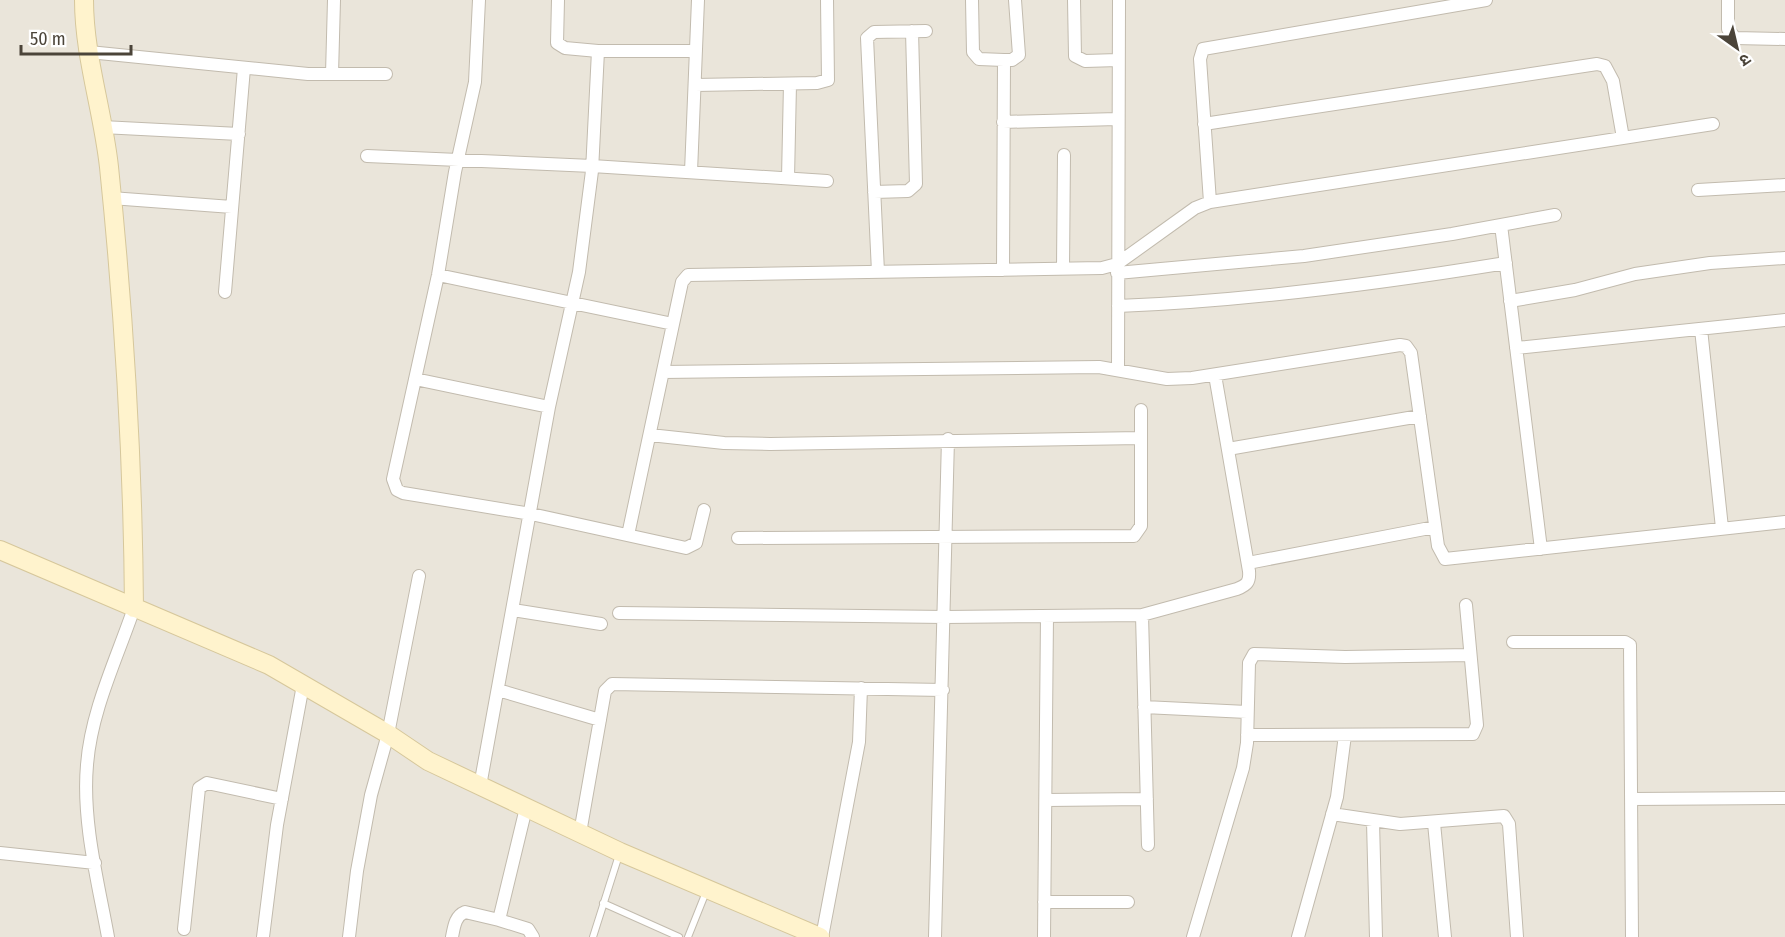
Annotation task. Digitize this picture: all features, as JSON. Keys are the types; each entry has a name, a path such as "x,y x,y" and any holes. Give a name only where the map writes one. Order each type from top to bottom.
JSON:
{"street":[{"path":"84,0 89,52 111,198 133,482 134,608 96,718 87,765 88,812 108,937"},
{"path":"332,74 334,0"},
{"path":"479,0 475,82 458,159 438,275 393,479 397,490 531,514 691,548 696,543 704,510"},
{"path":"558,0 557,43 565,48 598,51 696,51"},
{"path":"691,172 698,0"},
{"path":"695,85 817,83 828,80 827,0"},
{"path":"972,0 973,52 979,59 1004,60 1012,60 1019,55 1015,0"},
{"path":"1074,0 1076,56 1085,61 1118,60"},
{"path":"1118,370 1119,0"},
{"path":"1210,202 1200,54 1208,47 1350,25 1486,0"},
{"path":"1728,0 1728,29 1735,38 1785,39"},
{"path":"873,192 908,191 916,184 912,31"},
{"path":"879,272 873,192 867,38 874,32 926,31"},
{"path":"480,786 549,407 579,272 592,166 598,51"},
{"path":"89,52 244,68 332,74 386,74"},
{"path":"1003,270 1004,60"},
{"path":"1204,124 1597,64 1605,66 1613,81 1623,138"},
{"path":"225,292 244,68"},
{"path":"788,178 790,84"},
{"path":"1004,122 1118,119"},
{"path":"1117,269 1195,208 1210,202 1713,124"},
{"path":"102,127 239,134"},
{"path":"1063,268 1064,154"},
{"path":"367,156 592,166 827,181"},
{"path":"1698,190 1785,185"},
{"path":"111,198 232,207"},
{"path":"628,535 682,282 688,274 1117,269 1304,256 1501,225 1555,214"},
{"path":"1501,225 1541,549"},
{"path":"1510,301 1575,290 1635,274 1710,263 1785,258"},
{"path":"1118,306 1196,303 1318,291 1506,263"},
{"path":"438,275 673,324"},
{"path":"1516,348 1785,320"},
{"path":"1701,329 1722,528"},
{"path":"663,372 1099,367 1167,379 1215,375 1406,346 1411,353 1438,546 1445,559 1785,522"},
{"path":"619,613 945,617 1142,615 1237,589 1246,585 1250,579 1215,375"},
{"path":"415,379 549,407"},
{"path":"738,538 1134,536 1141,526 1141,410"},
{"path":"1228,449 1420,416"},
{"path":"650,435 747,443 1141,438"},
{"path":"935,937 948,439"},
{"path":"1248,563 1435,527"},
{"path":"0,550 269,665 388,734 428,761 620,852 821,937 859,742 861,688"},
{"path":"349,937 357,871 369,806 388,734 419,576"},
{"path":"1247,735 1473,734 1477,725 1466,605"},
{"path":"513,610 601,624"},
{"path":"1142,615 1148,845"},
{"path":"1044,937 1047,616"},
{"path":"1513,642 1625,642 1629,645 1632,937"},
{"path":"1193,937 1238,792 1247,735 1249,663 1254,654 1345,657 1470,655"},
{"path":"580,833 605,691 612,684 943,690"},
{"path":"263,937 282,800 303,685"},
{"path":"498,690 600,720"},
{"path":"1144,707 1247,712"},
{"path":"1298,937 1332,814 1340,779 1345,735"},
{"path":"184,929 199,788 207,783 282,800"},
{"path":"1632,799 1785,798"},
{"path":"1046,800 1147,799"},
{"path":"500,920 526,808"},
{"path":"1332,814 1373,822 1434,823 1497,816 1508,819 1517,937"},
{"path":"1373,822 1376,937"},
{"path":"1434,823 1445,937"},
{"path":"0,854 95,863"},
{"path":"1044,902 1128,902"},
{"path":"452,937 460,914 465,912 528,929 533,937"}],"lane":[{"path":"593,937 620,852"},
{"path":"688,937 707,888"},
{"path":"603,903 679,937"}],"shaded area":[{"path":"0,0 1785,0 1785,937 0,937"}]}
